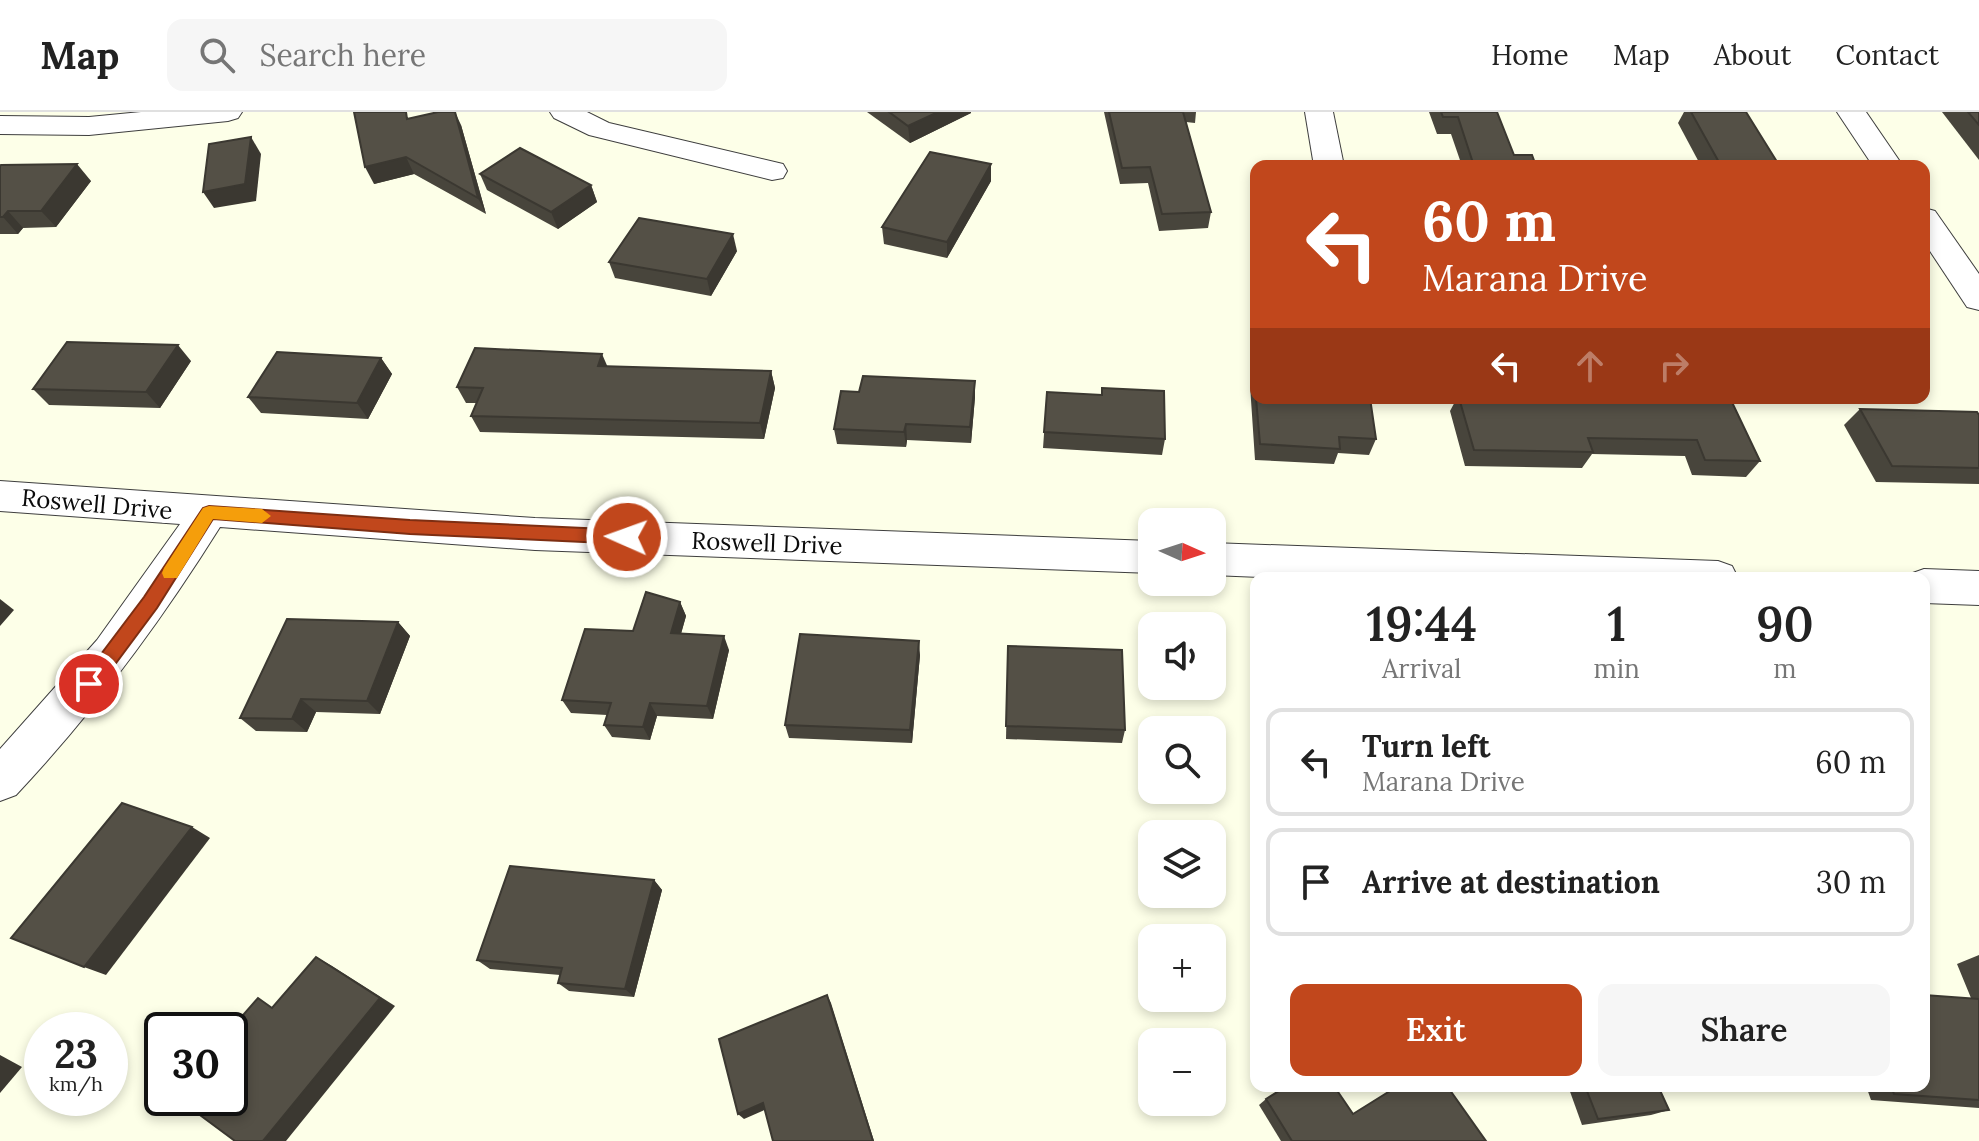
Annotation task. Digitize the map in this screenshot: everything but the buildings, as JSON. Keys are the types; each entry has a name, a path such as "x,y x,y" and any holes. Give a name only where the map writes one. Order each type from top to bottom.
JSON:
{"street":[{"path":"0,125 89,126 228,112"},
{"path":"564,112 599,129 772,171"},
{"path":"1319,112 1328,160"},
{"path":"1851,112 1884,160"},
{"path":"1930,227 1979,299"},
{"name":"Roswell Drive","path":"0,496 535,534 1138,556"},
{"path":"0,780 55,725 107,664 209,512"},
{"path":"1226,560 1558,572"},
{"path":"1930,586 1979,588"}],"slow traffic":[{"path":"170,573 209,512 262,516"}],"route":[{"path":"89,684 150,603 209,512 410,527 627,537"}]}
